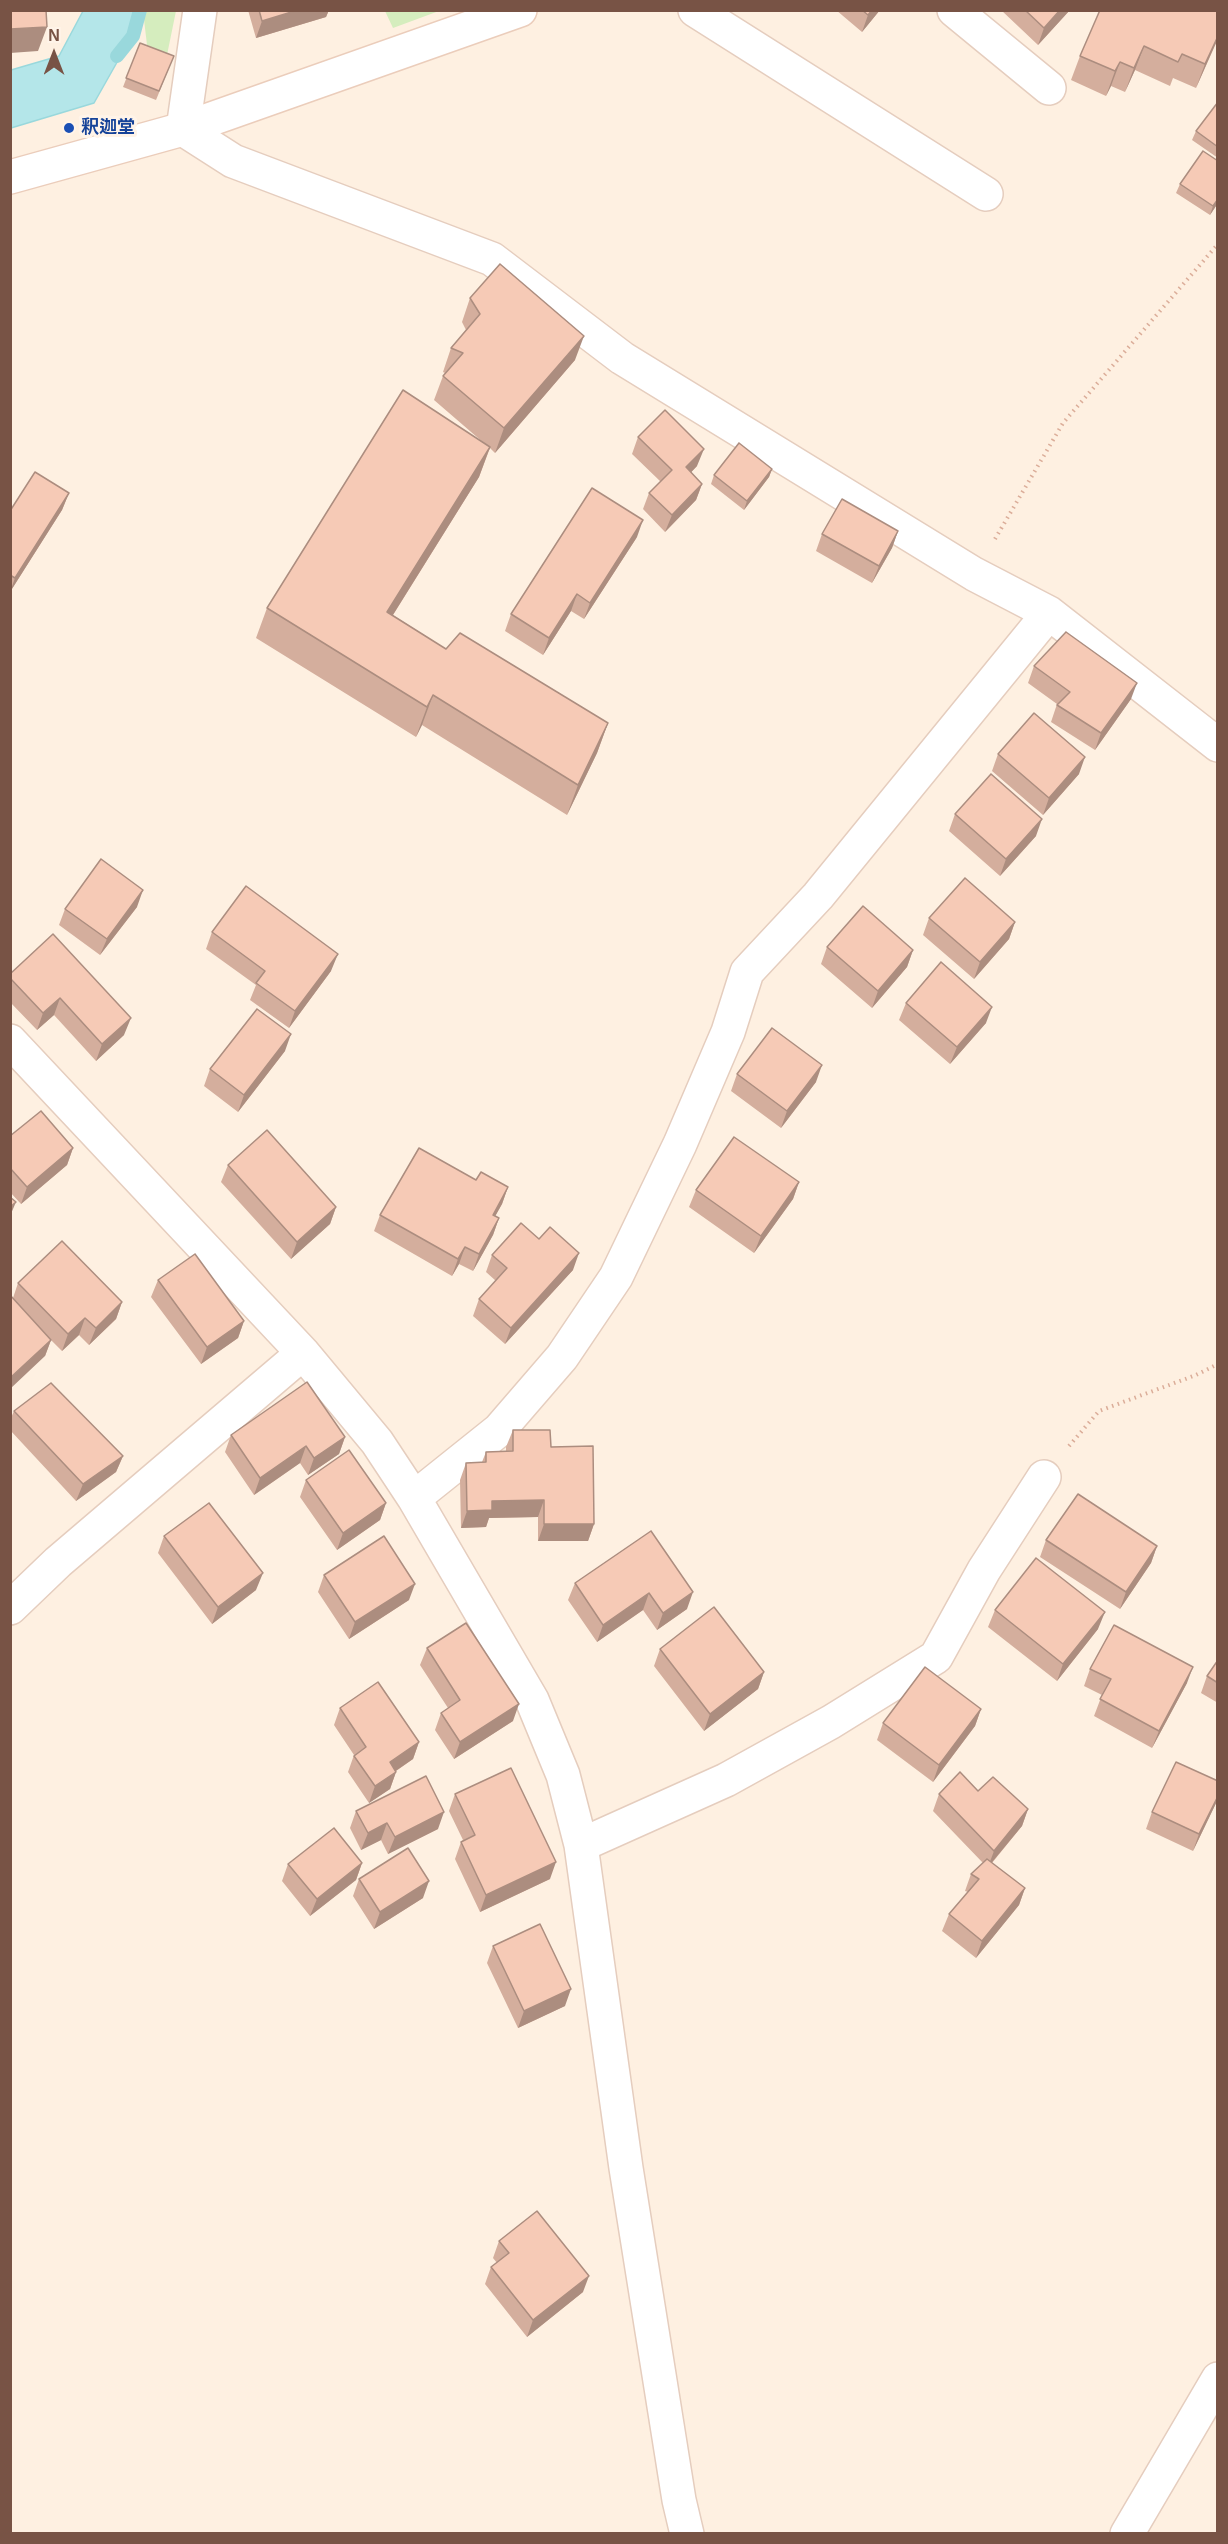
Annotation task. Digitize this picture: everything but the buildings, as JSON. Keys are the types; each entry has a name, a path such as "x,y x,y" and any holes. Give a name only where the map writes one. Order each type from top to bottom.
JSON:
{"street":[{"path":"183,129 200,10"},
{"path":"10,177 183,129 520,10"},
{"path":"695,10 986,194"},
{"path":"954,10 1049,88"},
{"path":"183,129 233,161 492,260 622,358 974,574 1049,613 1218,745"},
{"path":"414,1498 499,1430 562,1357 621,1267 680,1144 728,1032 747,972 818,896 1049,613"},
{"path":"10,1041 303,1353 377,1442 414,1498 532,1700 563,1775 581,1845 626,2168 679,2500 687,2534"},
{"path":"10,1608 58,1562 303,1353"},
{"path":"581,1845 726,1780 831,1722 936,1657 984,1570 1044,1477"},
{"path":"1127,2534 1218,2379"}],"path":[{"path":"974,574 1063,423 1218,244"},
{"path":"1044,1477 1099,1411 1196,1375 1218,1364"}],"green space":[{"path":"143,11 176,11 167,55 147,45"},
{"path":"385,11 439,11 393,28"}],"water":[{"path":"83,11 146,11 94,103 11,128 11,70 59,56"}],"waterway":[{"path":"117,56 133,36 140,10"}],"place":[{"name":"釈迦堂","path":"69,128"}]}
